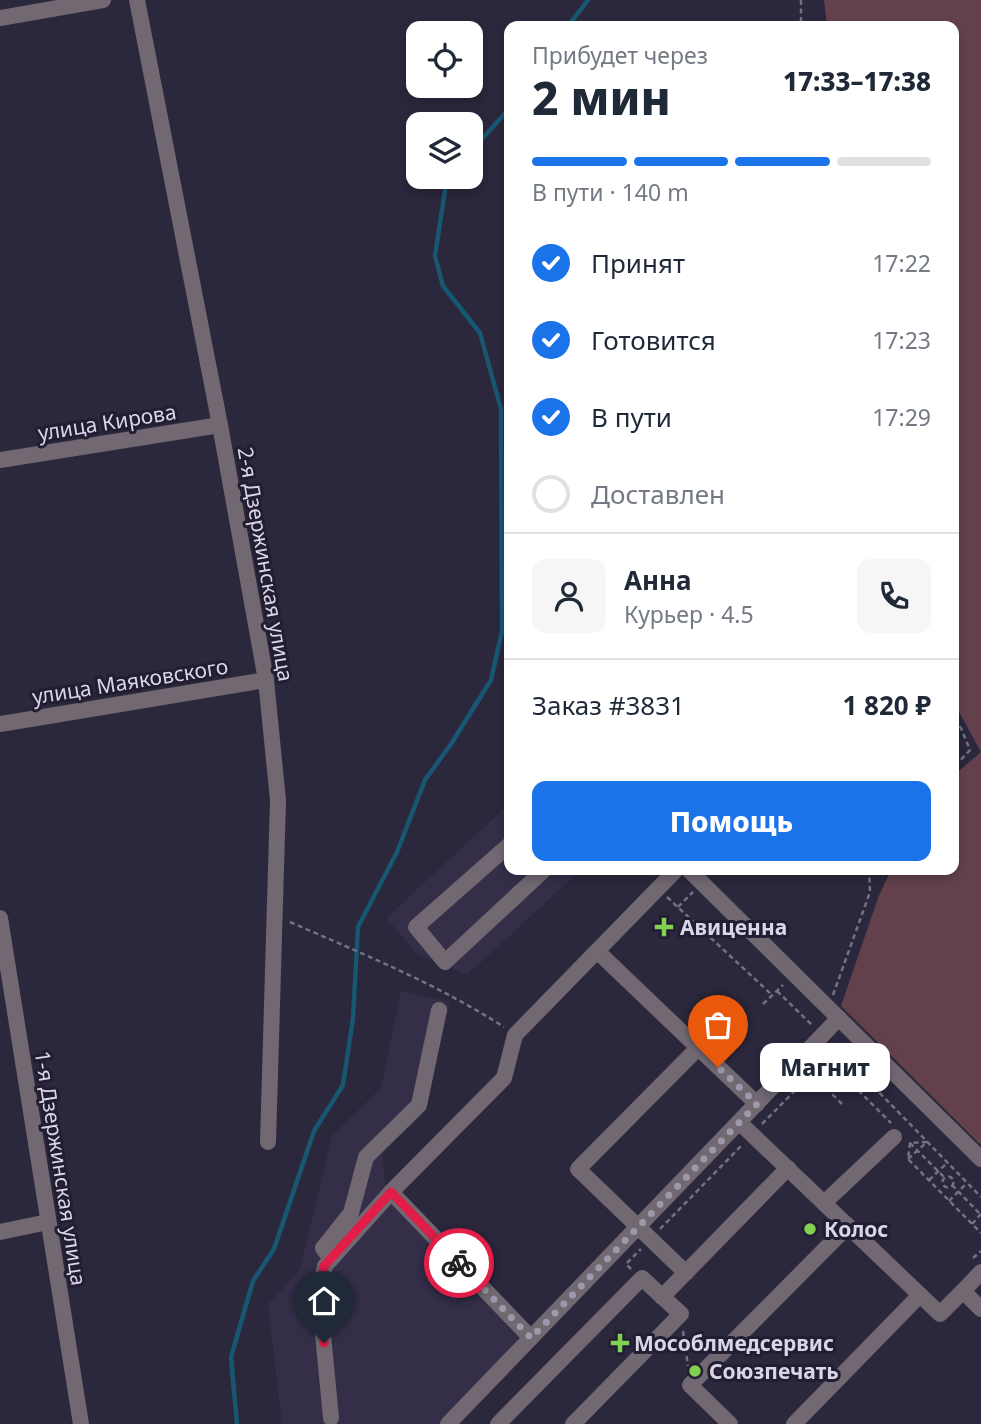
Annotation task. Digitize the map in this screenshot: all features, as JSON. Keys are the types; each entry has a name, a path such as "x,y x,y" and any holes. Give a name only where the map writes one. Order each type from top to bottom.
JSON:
{"street":[{"path":"0,18 103,0"},
{"name":"2-я Дзержинская улица","path":"137,0 220,425 266,680 278,800 268,1142"},
{"name":"улица Кирова","path":"0,460 220,425"},
{"name":"улица Маяковского","path":"0,724 266,680"},
{"path":"504,849 415,927 444,962 539,875"},
{"path":"331,1418 319,1293 324,1266 391,1192 504,1078 515,1035 671,875"},
{"path":"695,875 981,1159"},
{"name":"1-я Дзержинская улица","path":"0,918 6,992 81,1424"},
{"path":"597,951 757,1104"},
{"path":"331,1259 323,1248 351,1213 366,1157 419,1105 439,1010"},
{"path":"450,1424 823,1035 834,1013"},
{"path":"686,1273 578,1169 698,1048"},
{"path":"739,1122 940,1314 981,1272"},
{"path":"824,1203 894,1132"},
{"path":"662,1297 788,1168"},
{"path":"391,1192 531,1338"},
{"path":"0,1232 48,1223"},
{"path":"730,1424 690,1385 848,1226"},
{"path":"498,1424 642,1278 681,1314 573,1424"},
{"path":"962,1291 981,1309"},
{"path":"794,1424 920,1295"}],"path":[{"path":"801,0 802,21"},
{"path":"959,726 970,750 959,762"},
{"path":"834,1013 870,892 869,875"},
{"path":"678,907 702,883"},
{"path":"658,888 772,995"},
{"path":"294,924 468,1004 515,1035"},
{"path":"763,1004 794,974"},
{"path":"777,990 981,1197"},
{"path":"642,1278 626,1264 836,1049"},
{"path":"842,1104 833,1095 847,1079 848,1060"},
{"path":"847,1079 868,1082"},
{"path":"847,1079 894,1132"},
{"path":"910,1143 927,1142"},
{"path":"908,1159 927,1142"},
{"path":"910,1143 945,1178"},
{"path":"908,1159 910,1143"},
{"path":"908,1159 981,1233"},
{"path":"929,1180 947,1163"},
{"path":"951,1178 957,1173"},
{"path":"948,1175 955,1182 948,1189 941,1181 945,1178 948,1175"},
{"path":"949,1200 967,1183"},
{"path":"939,1191 945,1185"},
{"path":"952,1185 981,1215 972,1224"},
{"path":"681,1314 690,1385"}],"shaded area":[{"path":"824,0 981,0 981,752 959,712 959,21 826,21"},
{"path":"981,752 981,1145 841,1006 878,898 889,875 959,875 959,771"},
{"path":"504,809 504,875 576,875 467,975 417,954 386,918"},
{"path":"401,991 450,1002 425,1112 382,1153 386,1193 523,1337 438,1424 282,1424 268,1304 300,1270 332,1136 381,1088"}],"waterway":[{"path":"572,21 588,0"},
{"path":"483,138 504,115"},
{"path":"237,1424 231,1357 253,1281 274,1249 314,1131 343,1085 353,1018 358,927 397,852 425,780 491,680 502,631 501,409 480,333 443,286 435,256 445,189"}],"way so far":[{"path":"459,1263 531,1338 757,1104 718,1067"}],"place":[{"name":"Авиценна","path":"664,927"},
{"name":"Магнит","path":"718,1067"},
{"name":"Колос","path":"810,1229"},
{"name":"Мособлмедсервис","path":"620,1343"},
{"name":"Союзпечать","path":"695,1371"}],"route":[{"path":"324,1343 319,1293 324,1266 391,1192 459,1263"}]}
